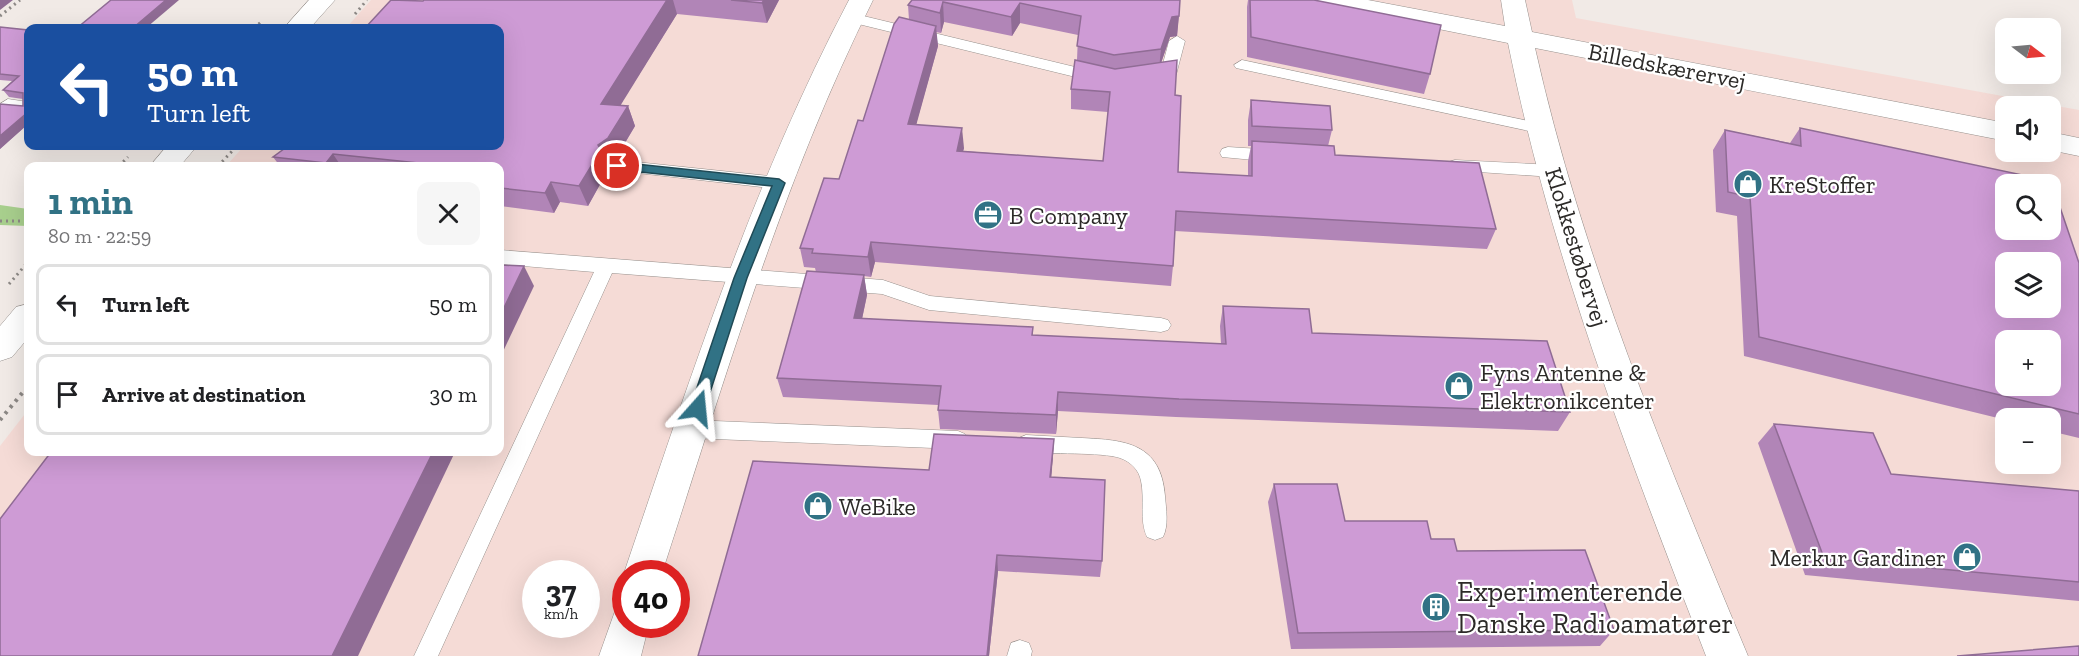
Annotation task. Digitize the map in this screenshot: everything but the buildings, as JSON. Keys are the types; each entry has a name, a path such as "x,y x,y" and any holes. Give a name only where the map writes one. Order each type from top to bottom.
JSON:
{"street":[{"path":"300,24 323,0"},
{"name":"Klokkestøbervej","path":"1513,0 1519,38 1553,171 1601,326 1674,526 1727,656"},
{"name":"Billedskærervej","path":"1345,2 1995,130"},
{"path":"647,560 741,278 826,68 856,9"},
{"path":"2061,143 2079,147"},
{"path":"168,162 179,150"},
{"path":"0,348 24,321"},
{"path":"620,656 625,638"}],"lane":[{"path":"856,9 1113,82"},
{"path":"1146,78 1168,75 1176,41"},
{"path":"1242,65 1542,129"},
{"path":"8,104 24,106"},
{"path":"1228,153 1288,156"},
{"path":"1443,165 1553,171"},
{"path":"617,166 779,183"},
{"path":"504,257 741,278 883,287 929,303 1161,326"},
{"path":"426,656 606,267"},
{"path":"690,429 973,441"},
{"path":"1008,443 1116,448 1130,451 1150,468 1153,480 1155,530"}],"path":[{"path":"0,16 20,0"},
{"path":"222,162 233,150"},
{"path":"0,220 24,221"},
{"path":"7,285 24,266"},
{"path":"0,420 24,391"}],"shaded area":[{"path":"371,0 1572,0 1576,18 2002,96 1995,96 1995,162 2061,162 2061,107 2079,110 2079,656 0,656 0,446 24,415 24,456 504,456 504,162 230,162 240,150 504,150 504,24 350,24"}],"green space":[{"path":"0,205 24,208 24,226 0,225"}],"place":[{"name":"KreStoffer","path":"1748,184"},
{"name":"B Company","path":"988,215"},
{"name":"Fyns Antenne & Elektronikcenter","path":"1459,386"},
{"name":"WeBike","path":"818,506"},
{"name":"Merkur Gardiner","path":"1967,557"},
{"name":"Experimenterende Danske Radioamatører","path":"1436,607"}],"route":[{"path":"617,166 779,183 741,278 698,408"}]}
